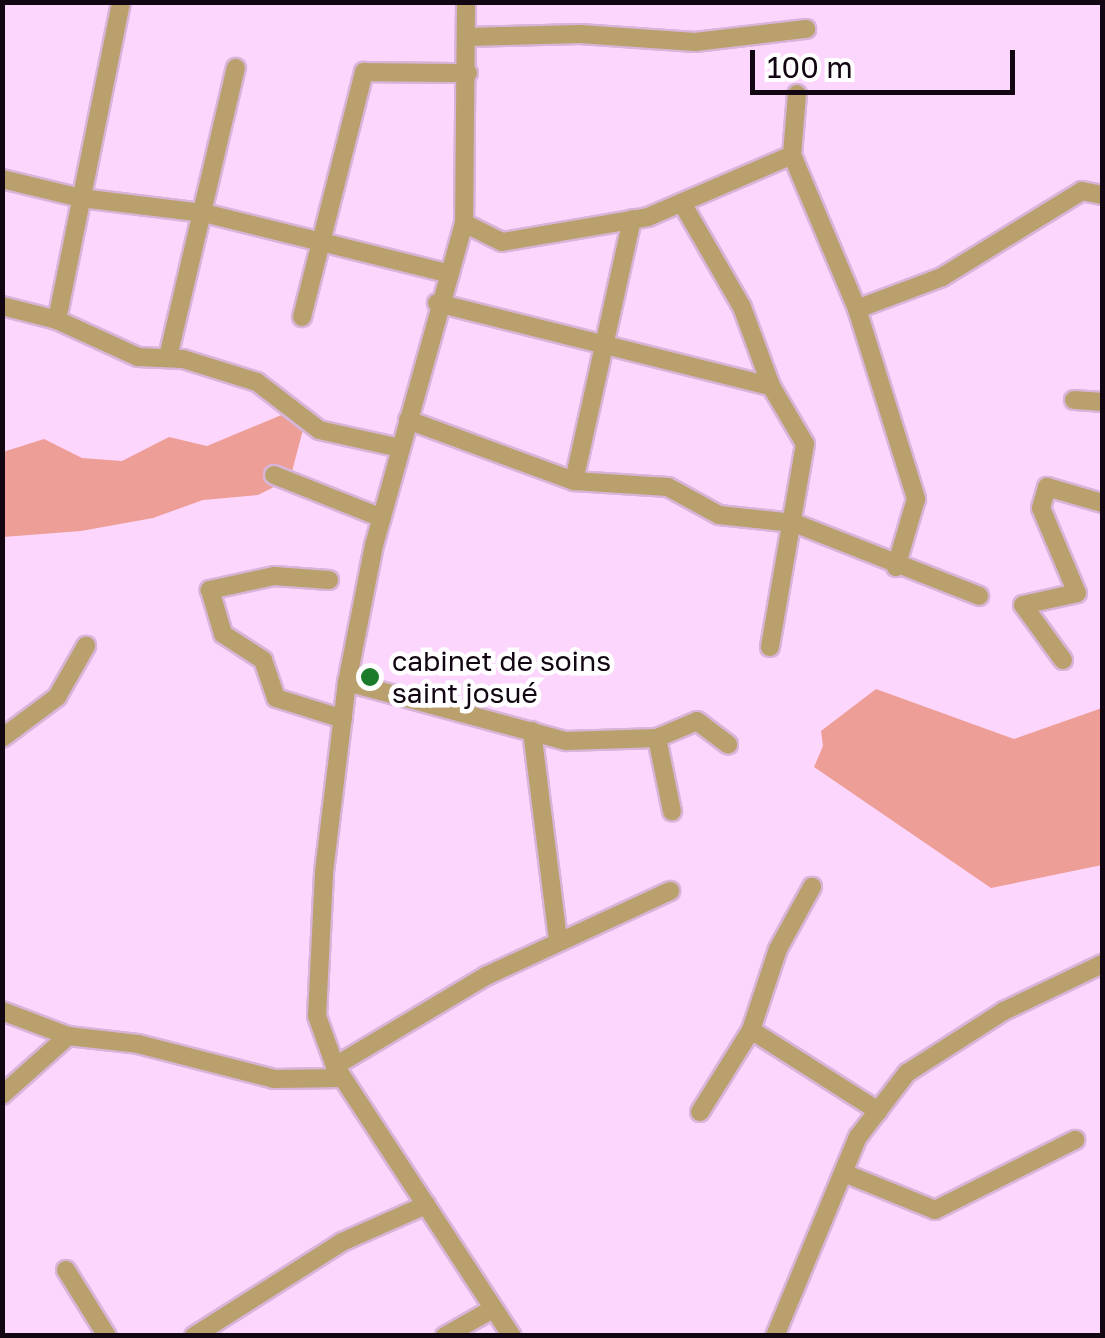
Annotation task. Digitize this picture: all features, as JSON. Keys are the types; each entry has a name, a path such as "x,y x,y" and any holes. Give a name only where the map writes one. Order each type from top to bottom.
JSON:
{"street":[{"path":"466,2 464,223 450,274 437,303 382,518 347,682 316,970 317,1016 338,1072 491,1310 512,1336"},
{"path":"57,320 122,4"},
{"path":"466,37 580,34 695,42 806,28"},
{"path":"168,358 236,68"},
{"path":"302,317 364,72 468,73"},
{"path":"797,94 792,155 856,309 916,500 896,567"},
{"path":"464,223 502,242 632,219 682,203 792,155"},
{"path":"2,178 81,198 204,213 450,274"},
{"path":"856,309 942,278 1082,191 1102,195"},
{"path":"682,203 742,307 771,386 805,444 770,647"},
{"path":"574,481 632,219"},
{"path":"437,303 771,386"},
{"path":"2,306 57,320 138,357 168,358 258,382 319,430 400,448"},
{"path":"1074,400 1102,402"},
{"path":"408,420 574,481 668,487 719,515 794,523 896,567 979,596"},
{"path":"274,475 382,518"},
{"path":"1063,660 1023,605 1078,593 1040,508 1048,487 1102,503"},
{"path":"329,580 274,576 210,590 223,634 263,660 276,698 343,719"},
{"path":"2,738 56,697 86,646"},
{"path":"347,682 566,741 657,738 697,722 728,744"},
{"path":"532,731 558,941"},
{"path":"657,738 672,810"},
{"path":"700,1112 751,1030 778,950 812,887"},
{"path":"2,1011 68,1036 138,1044 274,1079 338,1072 558,941 670,891"},
{"path":"774,1336 844,1173 878,1111 907,1073 1004,1012 1102,964"},
{"path":"751,1030 878,1111"},
{"path":"2,1095 68,1036"},
{"path":"844,1173 934,1210 1074,1140"},
{"path":"194,1336 342,1242 426,1206"},
{"path":"66,1270 107,1336"},
{"path":"445,1336 491,1310"}],"shaded area":[{"path":"291,411 305,422 290,479 258,495 203,500 153,518 81,531 3,537 3,452 44,439 82,458 122,461 169,437 207,446"},
{"path":"876,689 1014,739 1102,708 1102,865 991,888 814,767 823,746 821,731"}],"place":[{"name":"cabinet de soins saint josué","path":"370,677"}]}
